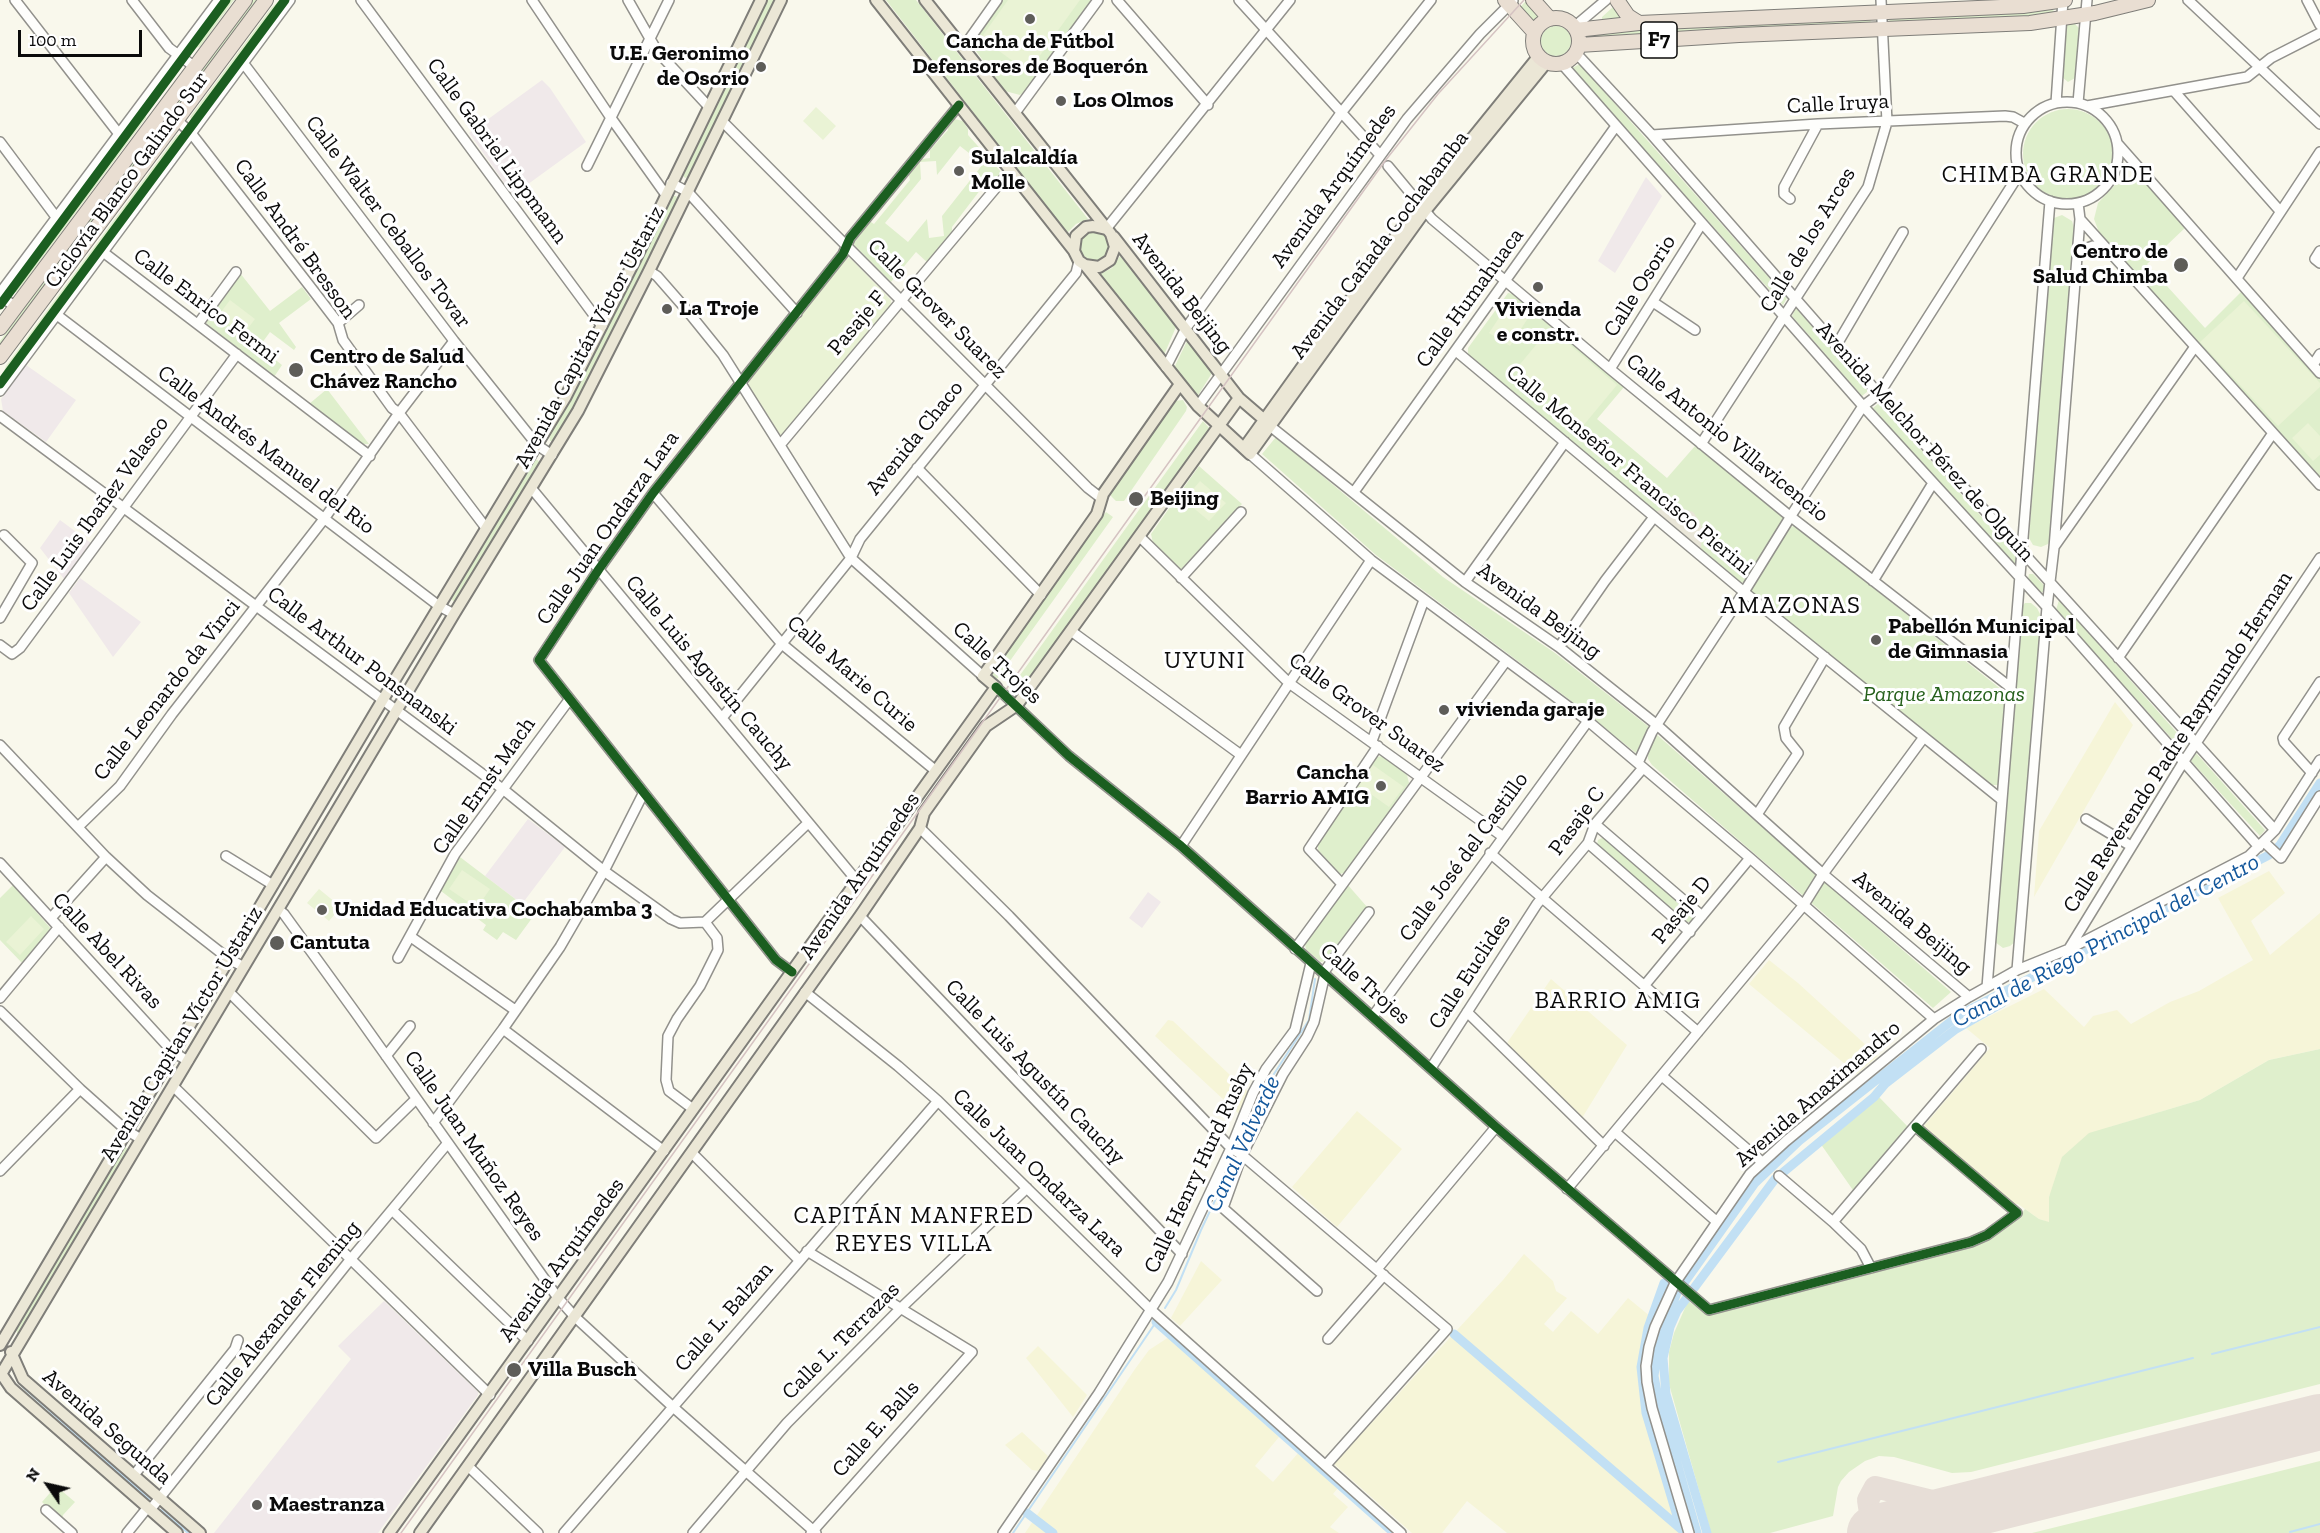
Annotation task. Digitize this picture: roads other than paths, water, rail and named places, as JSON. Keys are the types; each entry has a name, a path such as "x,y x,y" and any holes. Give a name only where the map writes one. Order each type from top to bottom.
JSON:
{"highway":[{"path":"0,328 245,0"},
{"path":"0,357 266,0"},
{"path":"1533,0 1550,19"},
{"path":"1617,0 1628,15 1639,23"},
{"path":"1575,28 1577,49 1569,60 1562,64 1542,60 1532,44 1534,32 1541,23 1550,19 1563,19 1575,28 1881,6 2023,6 2064,0"},
{"name":"F7","path":"1577,49 1739,35 2030,23 2061,18 2086,7 2148,0"},
{"path":"1509,1 1534,32"}],"main road":[{"name":"Avenida Capitán Víctor Ustariz","path":"382,701 565,398 761,0"},
{"name":"Avenida Capitán Víctor Ustariz","path":"396,711 588,394 781,0"},
{"path":"876,0 1082,263 1198,406 1247,451"},
{"name":"Avenida Beijing","path":"926,0 1239,398 1267,423"},
{"name":"Avenida Cañada Cochabamba","path":"1247,451 1422,208 1542,60"},
{"path":"1074,251 1074,242 1081,231 1093,226 1109,231 1115,247 1110,260 1099,267 1082,263"},
{"path":"983,676 1097,514 1101,498 1180,384"},
{"name":"Avenida Arquímedes","path":"420,1533 860,916 920,828 924,813 986,726 1017,705 1239,398"},
{"name":"Calle Trojes","path":"983,676 996,687"},
{"name":"Avenida Arquímedes","path":"389,1533 996,687"},
{"name":"Avenida Capitan Víctor Ustariz","path":"0,1343 382,701"},
{"name":"Avenida Capitan Víctor Ustariz","path":"0,1374 14,1355 396,711"},
{"path":"11,1327 14,1335 24,1337"},
{"name":"Avenida Segunda","path":"0,1343 14,1355 23,1379 200,1533"},
{"name":"Avenida Segunda","path":"0,1374 11,1388 177,1533"}],"street":[{"path":"15,0 119,134"},
{"path":"132,0 168,48 195,67"},
{"path":"16,307 0,295 219,0"},
{"path":"0,391 290,0"},
{"name":"Calle Gabriel Lippmann","path":"361,0 602,326"},
{"path":"532,0 666,195"},
{"path":"628,0 657,51 709,107"},
{"path":"587,166 669,0"},
{"path":"963,48 997,0"},
{"path":"1015,113 1098,0"},
{"path":"1117,0 1208,105"},
{"path":"1239,0 1380,155"},
{"path":"1109,231 1290,0"},
{"path":"1166,367 1185,327 1341,112 1431,0"},
{"path":"1575,28 1606,0"},
{"path":"2056,103 2064,0"},
{"path":"2188,0 2320,124"},
{"path":"2307,0 2320,25"},
{"name":"Avenida Arquímedes","path":"1198,406 1380,155 1433,88 1509,1"},
{"name":"Calle de los Arces","path":"1701,444 1868,187 1887,122 1881,6"},
{"path":"2082,104 2086,7"},
{"path":"2117,143 2117,160 2112,177 2101,190 2078,202 2069,204 2050,201 2036,194 2020,176 2016,151 2019,134 2024,123 2040,109 2056,103 2082,104 2174,91 2247,77 2271,58 2320,33"},
{"name":"Avenida Melchor Pérez de Olguín","path":"1577,49 1836,346 2275,830"},
{"name":"Calle Walter Ceballos Tovar","path":"244,64 454,341 537,445 552,455"},
{"name":"Avenida Melchor Pérez de Olguín","path":"1562,64 1863,406 2184,761 2264,845 2282,858 2320,796"},
{"path":"2174,91 2280,211"},
{"path":"2082,104 2106,120 2117,143 2320,373"},
{"name":"Calle Juan Ondarza Lara","path":"792,972 776,960 539,660 653,493 843,254 850,238 959,105"},
{"name":"Calle Iruya","path":"1652,135 1818,124 2005,116 2013,117 2024,123"},
{"name":"Calle André Bresson","path":"177,120 191,133 338,322 343,340 392,408 399,413 486,528"},
{"name":"Calle Grover Suarez","path":"722,121 1088,488 1101,498"},
{"path":"1790,198 1784,194 1784,186 1818,124"},
{"name":"Calle Humahuaca","path":"1354,492 1616,126"},
{"path":"0,142 56,217"},
{"path":"2237,278 2320,152"},
{"name":"Calle Antonio Villavicencio","path":"1388,166 1422,208 1610,369 1790,516 2010,687"},
{"name":"Pasaje F","path":"780,445 1010,171"},
{"path":"1879,394 2020,176"},
{"path":"671,183 688,192 797,313"},
{"path":"1987,987 1992,900 2050,201"},
{"path":"2017,970 2054,548 2080,219 2078,202"},
{"path":"2080,219 2320,485"},
{"name":"Calle Osorio","path":"1610,369 1702,223"},
{"path":"1836,346 1903,232"},
{"path":"2077,254 2093,246 2107,250"},
{"path":"2320,251 2315,259 2320,263"},
{"name":"Calle Enrico Fermi","path":"104,252 370,456"},
{"name":"Avenida Chaco","path":"722,718 851,558 860,539 916,468 1082,263"},
{"name":"Calle Trojes","path":"649,271 657,276 723,355 851,558 983,676"},
{"path":"198,324 236,272"},
{"path":"1653,302 1695,330"},
{"path":"338,322 359,305"},
{"name":"Calle Andrés Manuel del Rio","path":"57,315 439,606 454,614"},
{"name":"Calle Leonardo da Vinci","path":"78,827 120,786 172,714 324,519 399,413 454,341"},
{"path":"2054,548 2194,348"},
{"name":"Calle Monseñor Francisco Pierini","path":"1456,351 1744,592 2002,800"},
{"name":"Calle Luis Ibañez Velasco","path":"0,645 12,654 20,648 237,354"},
{"path":"2313,365 2320,354"},
{"name":"Pasaje C","path":"1543,897 1588,843 1595,824 1641,765 1657,725 1744,592 1790,516 1863,406 1879,394"},
{"name":"Calle Arthur Ponsnanski","path":"0,416 504,790 604,871 671,919 680,923 705,921"},
{"name":"Avenida Beijing","path":"1267,423 1465,582 1559,647 1657,725 1758,813 1823,874 1969,997"},
{"path":"2118,658 2273,433"},
{"path":"1465,582 1565,442"},
{"path":"1247,451 1371,560 1588,721 1750,858 1934,1019"},
{"path":"916,468 1041,595"},
{"path":"1874,581 1934,483"},
{"name":"Calle Luis Agustín Cauchy","path":"532,489 857,881"},
{"name":"Calle Marie Curie","path":"653,493 783,644 936,771"},
{"path":"1181,578 1241,512"},
{"path":"1559,647 1605,581 1654,517"},
{"path":"0,618 3,603 32,563 4,535"},
{"name":"Calle Grover Suarez","path":"1140,537 1289,683 1502,836"},
{"name":"Calle Reverendo Padre Raymundo Herman","path":"2068,949 2184,761 2320,558"},
{"path":"1181,846 1371,560"},
{"path":"1342,884 1309,849 1375,744 1424,600"},
{"path":"1071,631 1241,755"},
{"path":"1758,813 1798,753 1786,738 1784,727 1825,657"},
{"path":"1295,949 1506,661"},
{"path":"2312,774 2283,738 2320,682"},
{"name":"Calle Trojes","path":"996,687 1070,756 1181,846 1496,1127 1709,1310 1871,1268"},
{"name":"Calle Ernst Mach","path":"398,958 455,854 569,700"},
{"name":"Calle José del Castillo","path":"1373,1016 1588,721"},
{"path":"1568,1189 1803,906 1823,874 1924,737"},
{"path":"0,745 106,857 147,895 229,959 244,967"},
{"name":"Avenida Anaximandro","path":"1689,1533 1652,1408 1647,1382 1649,1347 1655,1326 1676,1284 1716,1221 1750,1174 1934,1019 2017,970 2068,949 2249,856 2264,845 2320,760"},
{"path":"433,1123 560,947 604,871 643,794"},
{"path":"2086,819 2131,846"},
{"path":"693,1109 669,1091 666,1080 668,1036 676,1019 700,986 718,950 717,938 705,921 808,823"},
{"path":"1595,824 1702,916"},
{"path":"920,828 993,900 1231,1148 1447,1329 1326,1465"},
{"path":"1588,843 1690,932"},
{"path":"1490,853 1698,1032"},
{"path":"226,856 273,885"},
{"path":"51,918 106,857"},
{"name":"Pasaje D","path":"1644,986 1750,858"},
{"name":"Calle Abel Rivas","path":"0,863 173,1052 188,1061"},
{"name":"Calle Euclides","path":"1431,1068 1543,897"},
{"name":"Calle Juan Muñoz Reyes","path":"279,910 558,1298 575,1317 673,1407 813,1532"},
{"path":"1324,973 1369,912"},
{"name":"Calle Luis Agustín Cauchy","path":"860,916 1182,1254"},
{"path":"0,998 59,927"},
{"path":"411,937 515,1010"},
{"name":"Calle Henry Hurd Rusby","path":"1003,1533 1098,1393 1168,1282 1231,1148 1253,1093 1266,1069 1295,1030 1311,963"},
{"name":"Calle Henry Hurd Rusby","path":"1317,1291 1223,1209 1242,1155 1283,1074 1314,1022 1324,973"},
{"name":"Calle Juan Ondarza Lara","path":"805,992 898,1065 938,1101 1150,1309 1401,1533"},
{"path":"229,993 376,1138 416,1099"},
{"path":"0,1011 80,1089 126,1130 141,1139"},
{"path":"1467,1012 1604,1146"},
{"path":"386,1056 410,1026"},
{"path":"503,1029 664,1151"},
{"path":"1833,1222 1981,1049"},
{"path":"1662,1076 1762,1162"},
{"path":"173,1086 490,1395"},
{"path":"1,1169 80,1089"},
{"name":"Calle L. Balzan","path":"564,1533 938,1101"},
{"path":"1328,1339 1496,1127"},
{"path":"1779,1176 1861,1249 1871,1268 1971,1242 1987,1235 2017,1213 1916,1127"},
{"path":"1615,1132 1716,1221"},
{"name":"Calle Alexander Fleming","path":"127,1533 160,1498 350,1260 447,1144"},
{"path":"692,1153 799,1260"},
{"name":"Calle L. Terrazas","path":"693,1533 787,1423 901,1308 1027,1188"},
{"path":"392,1210 528,1341"},
{"path":"807,1251 901,1308"},
{"name":"Calle E. Balls","path":"813,1532 972,1352 901,1308"},
{"path":"134,1475 235,1349 238,1340"},
{"path":"469,1467 538,1533"},
{"path":"46,1510 72,1533"}],"waterway":[{"name":"Canal de Riego Principal del Centro","path":"1697,1533 1658,1397 1654,1376 1659,1337 1677,1293 1755,1183 1799,1141 1959,1015 2269,855 2280,845 2320,783"},
{"name":"Canal Valverde","path":"1239,1148 1272,1077 1309,1020 1315,979"},
{"path":"1707,1533 1666,1394 1663,1358 1670,1327 1677,1311 1775,1179 1874,1097 1885,1084 1956,1029 2002,1003 2005,1000 2003,992"},
{"name":"Canal Valverde","path":"1165,1308 1176,1290 1237,1154"},
{"path":"1664,1283 1648,1328 1641,1367 1646,1413 1681,1529"},
{"name":"Canal Valverde","path":"1013,1533 1156,1322"},
{"path":"1156,1322 1394,1533"},
{"path":"2212,1354 2320,1327"},
{"path":"1454,1334 1681,1529"},
{"path":"1778,1462 2193,1358"},
{"path":"13,1370 19,1383 25,1389 149,1499"},
{"path":"161,1510 188,1533"},
{"path":"1027,1513 1053,1533"},
{"path":"2290,1532 2320,1524"}],"tram line":[{"path":"401,1533 1385,161 1438,94 1524,0"}],"place":[{"name":"Cancha de Fútbol Defensores de Boquerón","path":"1030,19"},
{"name":"U.E. Geronimo de Osorio","path":"761,67"},
{"name":"Los Olmos","path":"1061,101"},
{"name":"Sulalcaldía Molle","path":"959,171"},
{"name":"Centro de Salud Chimba","path":"2181,265"},
{"name":"Vivienda e constr.","path":"1538,287"},
{"name":"La Troje","path":"667,309"},
{"name":"Centro de Salud Chávez Rancho","path":"296,370"},
{"name":"Beijing","path":"1136,499"},
{"name":"Pabellón Municipal de Gimnasia","path":"1876,640"},
{"name":"vivienda garaje","path":"1444,710"},
{"name":"Cancha Barrio AMIG","path":"1381,786"},
{"name":"Unidad Educativa Cochabamba 3","path":"322,910"},
{"name":"Cantuta","path":"277,943"},
{"name":"Villa Busch","path":"514,1370"},
{"name":"Maestranza","path":"257,1505"}],"district":[{"name":"CHIMBA GRANDE","path":"2048,175"},
{"name":"AMAZONAS","path":"1791,606"},
{"name":"UYUNI","path":"1205,661"},
{"name":"BARRIO AMIG","path":"1618,1001"},
{"name":"CAPITÁN MANFRED REYES VILLA","path":"914,1230"}],"park label":[{"name":"Parque Amazonas","path":"1944,695"}]}
